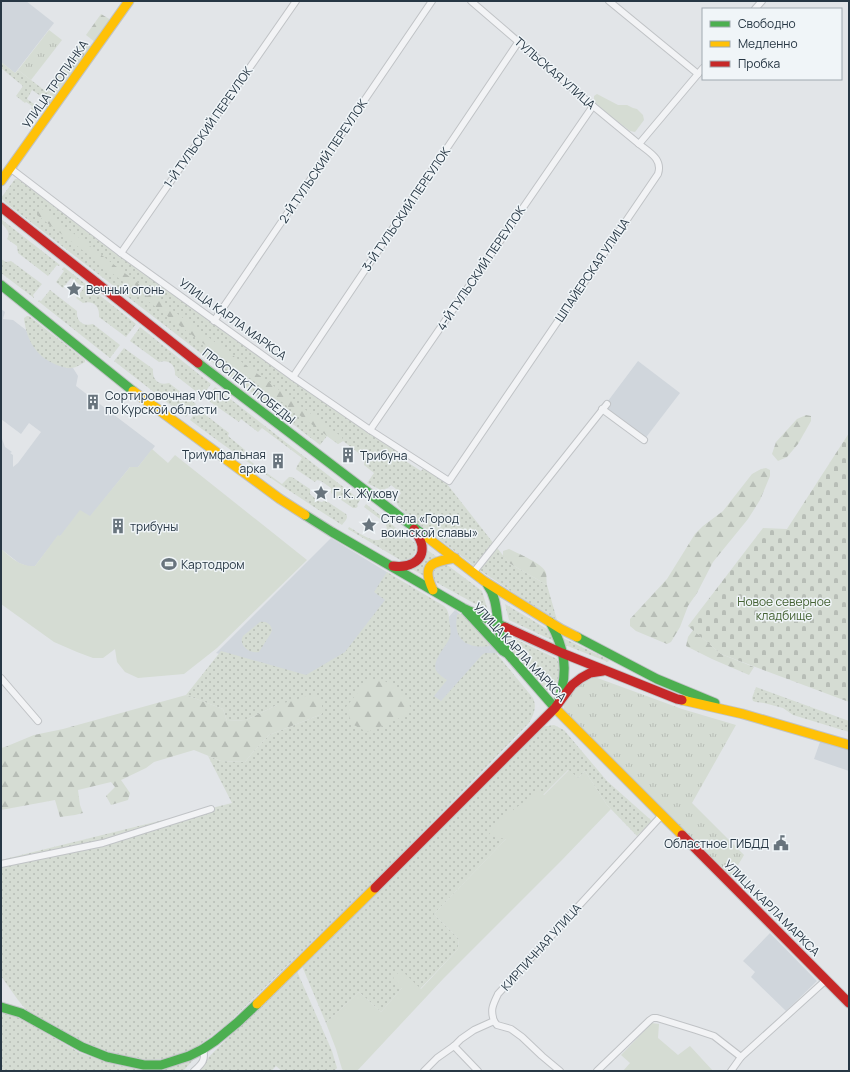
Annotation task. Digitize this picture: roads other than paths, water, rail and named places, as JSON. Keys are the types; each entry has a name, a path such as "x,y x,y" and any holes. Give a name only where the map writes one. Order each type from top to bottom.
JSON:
{"main road":[{"name":"УЛИЦА ТРОПИНКА","path":"1,181 129,1"},
{"name":"ПРОСПЕКТ ПОБЕДЫ","path":"1,207 218,378 484,581 550,622 657,679 743,714"},
{"path":"1,285 127,386 280,499 332,532 463,608"},
{"path":"387,564 398,567 408,567 418,560 422,548 417,534 412,526"},
{"path":"433,590 428,576 429,568 436,562 455,558"},
{"path":"484,581 490,587 492,592 498,612 500,633 508,654"},
{"name":"УЛИЦА КАРЛА МАРКСА","path":"463,608 604,671 677,699 743,714 849,744"},
{"name":"УЛИЦА КАРЛА МАРКСА","path":"463,608 494,642 508,654 555,708 849,1002"},
{"path":"550,622 556,631 565,664 564,683 555,708"},
{"path":"1,1006 21,1013 82,1047 107,1057 128,1062 144,1065 161,1065 189,1056 203,1049 238,1022 302,960 555,708 575,683 584,676 594,672 604,671"}],"street":[{"name":"1-Й ТУЛЬСКИЙ ПЕРЕУЛОК","path":"121,253 296,1"},
{"name":"2-Й ТУЛЬСКИЙ ПЕРЕУЛОК","path":"214,321 432,1"},
{"name":"ТУЛЬСКАЯ УЛИЦА","path":"471,1 639,144"},
{"path":"609,1 698,74"},
{"name":"3-Й ТУЛЬСКИЙ ПЕРЕУЛОК","path":"293,377 519,41"},
{"path":"639,144 702,69"},
{"name":"4-Й ТУЛЬСКИЙ ПЕРЕУЛОК","path":"370,430 593,106"},
{"name":"ШПАЙЕРСКАЯ УЛИЦА","path":"449,481 658,174 660,169 656,158 639,144"},
{"name":"УЛИЦА КАРЛА МАРКСА","path":"10,168 121,253 214,321 370,430 449,481"},
{"path":"473,573 607,404"},
{"path":"602,409 644,440"},
{"path":"1,678 38,721"},
{"path":"1,864 103,843 211,809"},
{"name":"КИРПИЧНАЯ УЛИЦА","path":"494,1022 492,1006 498,994 662,815"},
{"path":"731,1071 741,1057 826,980"},
{"path":"597,1071 653,1018 714,1036 741,1057"},
{"path":"424,1071 437,1058 461,1039 474,1030 494,1022 497,1025 522,1037 560,1071"},
{"path":"454,1046 478,1071"},
{"path":"194,1071 202,1064 205,1056 203,1049"}],"place":[{"name":"Вечный огонь","path":"74,289"},
{"name":"Сортировочная УФПС по Курской области","path":"93,402"},
{"name":"Трибуна","path":"348,455"},
{"name":"Триумфальная арка","path":"278,461"},
{"name":"Г. К. Жукову","path":"321,493"},
{"name":"Стела «Город воинской славы»","path":"369,525"},
{"name":"трибуны","path":"118,526"},
{"name":"Картодром","path":"169,564"},
{"name":"Областное ГИБДД","path":"781,843"}],"park label":[{"name":"Новое северное кладбище","path":"784,608"}]}
